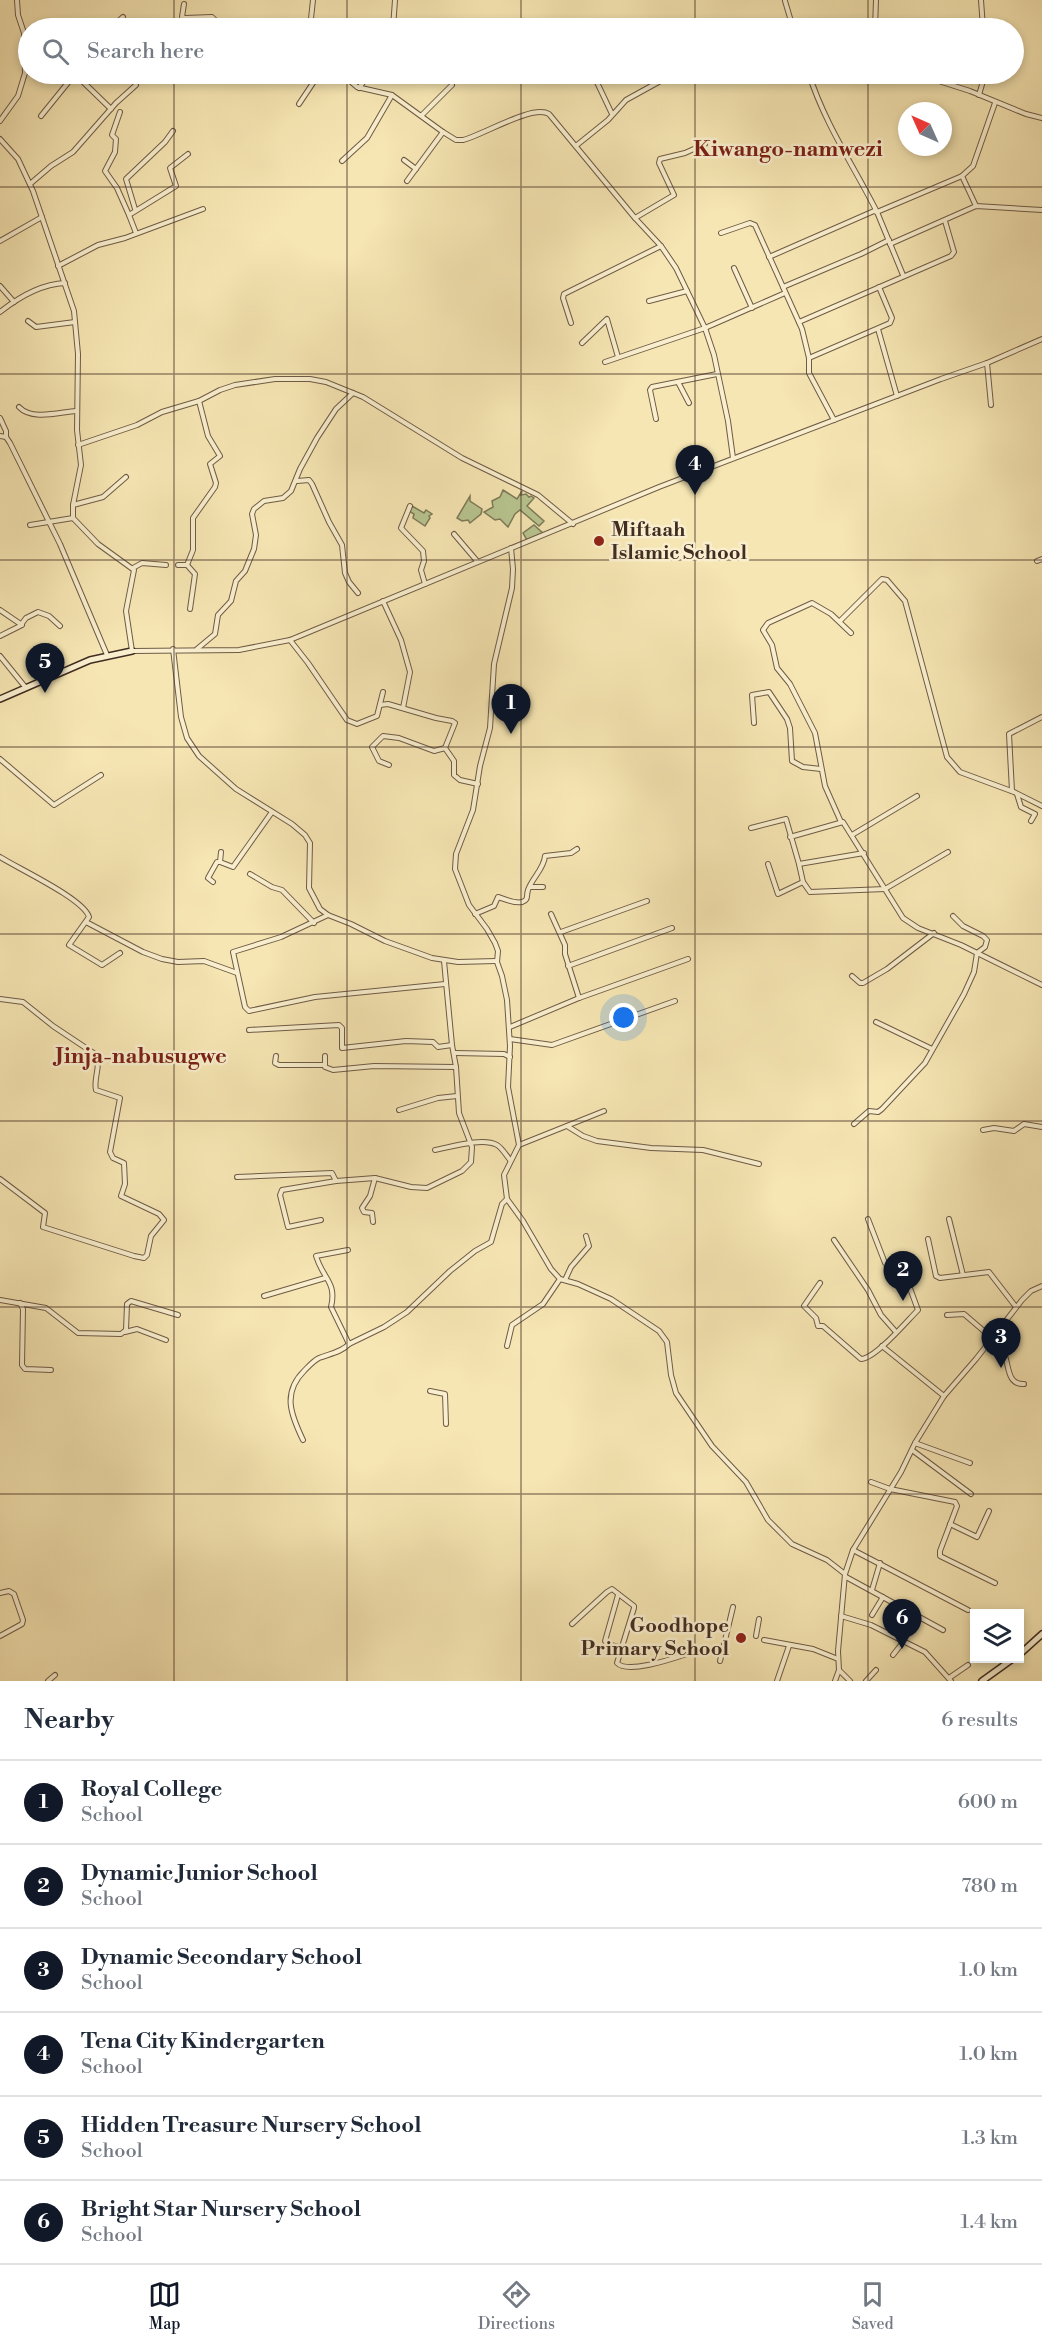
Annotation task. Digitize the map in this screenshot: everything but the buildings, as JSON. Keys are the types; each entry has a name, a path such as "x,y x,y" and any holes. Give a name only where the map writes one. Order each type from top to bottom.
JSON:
{"street":[{"path":"17,0 19,18"},
{"path":"311,18 313,0"},
{"path":"394,18 395,0"},
{"path":"875,18 876,0"},
{"path":"981,0 982,18"},
{"path":"785,1 790,18"},
{"path":"184,4 182,17 213,18"},
{"path":"0,121 18,96 22,84"},
{"path":"41,116 67,84"},
{"path":"85,84 111,109"},
{"path":"299,104 312,84"},
{"path":"354,84 359,88 392,95 456,140 464,140 506,122 543,111 549,114 577,145 634,218 661,246 676,268 705,328 726,413 733,458"},
{"path":"359,88 362,84"},
{"path":"598,84 612,114"},
{"path":"577,145 636,93 654,84"},
{"path":"813,84 842,150 857,171 876,211 903,275"},
{"path":"951,84 995,103 1042,118"},
{"path":"979,95 982,84"},
{"path":"30,184 51,166 73,152 136,85"},
{"path":"422,116 452,85"},
{"path":"342,162 367,138 392,95"},
{"path":"769,256 962,176 973,166 995,103"},
{"path":"120,111 112,135 116,139 115,152 105,171 117,188 136,233"},
{"path":"135,209 126,179 165,142 173,131"},
{"path":"407,181 444,132"},
{"path":"0,139 18,159 30,184 71,298 78,354 76,411 81,465 73,505 73,518 98,544 133,568 126,611 132,651"},
{"path":"634,218 674,195 659,163 660,159 685,153 705,144"},
{"path":"129,214 176,186 170,168 188,154"},
{"path":"404,160 416,169"},
{"path":"962,176 976,206"},
{"path":"783,287 945,221 976,206 1042,210"},
{"path":"58,266 98,245 203,209"},
{"path":"0,241 42,218"},
{"path":"798,322 953,254 954,246 945,221"},
{"path":"721,233 753,224 798,322 808,358 809,373 834,420"},
{"path":"571,323 563,298 564,294 661,246"},
{"path":"734,268 752,308"},
{"path":"0,312 33,290 65,283"},
{"path":"0,286 14,302"},
{"path":"808,358 890,323 892,318 879,288"},
{"path":"648,301 687,291"},
{"path":"605,362 666,343 785,293"},
{"path":"582,343 606,319 618,357"},
{"path":"28,321 36,327 75,322"},
{"path":"878,329 897,396"},
{"path":"0,699 107,655 173,649 239,650 290,640 477,561 733,458 987,363 1042,339"},
{"path":"987,363 991,405"},
{"path":"656,419 650,388 717,374"},
{"path":"78,445 137,425 162,412 199,401 227,387 275,379 310,379 326,382 353,393 462,458 537,495 573,524"},
{"path":"678,382 689,403"},
{"path":"197,650 214,634 218,615 231,601 236,581 244,571 254,549 256,535 252,514 254,509 267,500 285,496 294,488 300,469 316,438 336,409 353,393"},
{"path":"187,565 193,550 193,518 215,487 216,483 210,464 220,456 208,436 199,401"},
{"path":"19,407 27,414 34,415 76,411"},
{"path":"0,418 6,437 60,544 107,655"},
{"path":"0,434 6,437"},
{"path":"73,505 103,497 126,477"},
{"path":"296,482 306,480 312,484 342,545 345,573 358,593"},
{"path":"410,506 401,528 423,551 424,561 421,570 425,584"},
{"path":"30,525 73,518"},
{"path":"454,534 477,561"},
{"path":"511,548 512,588 496,652 490,728 480,766 473,810 456,854 455,868 468,905 495,943 498,951 497,962 502,976 510,1027 508,1087 519,1145"},
{"path":"133,568 142,563 166,565"},
{"path":"178,565 187,565 195,574 190,609"},
{"path":"840,621 882,579 887,580 904,601 909,615 946,755 960,772 1042,806"},
{"path":"383,601 401,640 410,672 403,708"},
{"path":"851,633 840,621 812,603 768,624 763,630 772,645 777,668 790,684 815,733 825,786 841,822 846,825 903,918 918,928 934,933 1042,985"},
{"path":"0,610 22,625"},
{"path":"0,636 22,625 26,618 38,612 49,616 60,626"},
{"path":"290,640 347,720 357,724 375,718 383,692"},
{"path":"173,649 183,728 187,738 199,756 236,789 292,824 308,839 309,888 315,902 328,915 411,951 444,961 495,960 497,962"},
{"path":"0,656 26,688"},
{"path":"754,723 752,695 769,692 787,719 790,728 792,761 803,767 821,769"},
{"path":"380,705 403,708 452,721 453,728 445,748"},
{"path":"1031,821 1035,814 1021,807 1015,793 1009,734 1042,717"},
{"path":"389,765 379,761 372,747 382,736 399,738 434,751 445,748"},
{"path":"445,748 454,761 454,775 460,780 478,784"},
{"path":"0,759 54,805 100,775"},
{"path":"852,835 917,796"},
{"path":"220,862 233,867 272,812"},
{"path":"751,828 785,818 788,821 790,837 803,882 810,892 885,889 948,852"},
{"path":"790,837 841,822"},
{"path":"475,914 494,906 498,897 524,902 533,878 542,867 545,856 571,853 577,849"},
{"path":"220,862 221,852"},
{"path":"799,864 864,853"},
{"path":"0,857 75,900 87,911 89,917 69,945 102,965 120,953"},
{"path":"213,882 208,878 217,862 220,862"},
{"path":"768,864 778,894 803,882"},
{"path":"250,874 282,890 314,923"},
{"path":"530,887 543,887"},
{"path":"561,932 647,901"},
{"path":"551,914 556,927 561,932 568,966 579,998"},
{"path":"328,915 281,937 233,952 245,1007 249,1011 315,997 445,984"},
{"path":"854,1124 869,1111 878,1112 882,1109 925,1063 964,994 974,972 977,953 985,947 987,940 963,926 953,916"},
{"path":"86,922 152,955 178,962 204,961 237,973"},
{"path":"568,966 672,928"},
{"path":"852,976 863,983 887,969 934,933"},
{"path":"510,1027 579,998 688,959"},
{"path":"321,1220 288,1227 280,1195 282,1190 336,1181 375,1178 411,1187 427,1188 462,1170 470,1163 472,1148 459,1113 444,961"},
{"path":"0,999 23,1002 53,1026 95,1054 98,1066 96,1090 120,1098 110,1152 113,1158 124,1163 125,1184 121,1196 159,1214 164,1220 151,1236 147,1255 144,1258 134,1256 43,1227 45,1214 0,1179"},
{"path":"510,1039 552,1045 675,1001"},
{"path":"876,1022 932,1050"},
{"path":"249,1030 339,1026 342,1028 342,1048 406,1041 433,1042 438,1047 452,1045"},
{"path":"454,1053 504,1054 510,1057"},
{"path":"276,1056 275,1063 279,1065 324,1065 327,1069 333,1070 374,1066 456,1067"},
{"path":"324,1065 325,1056"},
{"path":"399,1110 438,1098 457,1096"},
{"path":"604,1112 519,1145 510,1160 504,1179 507,1199 523,1221 551,1269 562,1280 578,1284 611,1299 659,1331 667,1342 676,1393 712,1446 746,1482 768,1520 792,1544 835,1564 845,1576 943,1630"},
{"path":"983,1130 994,1128 1014,1131 1024,1124 1042,1127"},
{"path":"567,1126 586,1138 597,1141 651,1148 703,1150 759,1164"},
{"path":"435,1150 490,1142 499,1146 510,1160"},
{"path":"237,1177 332,1173 336,1181"},
{"path":"373,1222 372,1213 364,1212 362,1208 370,1196 375,1178"},
{"path":"303,1440 289,1402 296,1381 314,1361 345,1348 407,1312 450,1271 475,1251 491,1242 502,1204 507,1199"},
{"path":"820,1283 803,1305 816,1318 818,1326 823,1326 861,1359 870,1357 918,1310 900,1262 897,1261 890,1266 885,1263 868,1219"},
{"path":"950,1219 963,1275"},
{"path":"507,1346 512,1325 543,1304 589,1246 586,1236"},
{"path":"928,1239 936,1276 940,1278 988,1272 1016,1307"},
{"path":"834,1240 868,1290 881,1315 896,1332"},
{"path":"348,1250 316,1255 325,1278 333,1290 332,1310 349,1344"},
{"path":"264,1296 325,1278"},
{"path":"836,1681 839,1670 837,1659 845,1576 853,1550 944,1396 1016,1307 1031,1291 1042,1286"},
{"path":"0,1300 46,1308 78,1333 115,1334 137,1329 166,1340"},
{"path":"20,1302 23,1309 22,1365 25,1368 51,1370"},
{"path":"124,1332 129,1302 137,1302 178,1315"},
{"path":"947,1315 964,1314 1002,1348 1014,1380 1020,1385 1024,1384"},
{"path":"882,1346 944,1396"},
{"path":"430,1391 445,1394 446,1424"},
{"path":"915,1443 970,1462"},
{"path":"912,1450 971,1494"},
{"path":"871,1482 890,1489 953,1500 957,1506 940,1556 995,1583"},
{"path":"950,1524 977,1537 989,1511"},
{"path":"853,1550 968,1610"},
{"path":"872,1590 880,1563"},
{"path":"572,1624 612,1589 634,1605 617,1663 623,1668 661,1662 693,1652"},
{"path":"0,1593 9,1591 14,1594 23,1620 22,1624 0,1636"},
{"path":"618,1595 605,1641 607,1644 622,1648"},
{"path":"872,1615 884,1597"},
{"path":"720,1661 733,1607"},
{"path":"841,1616 872,1625 925,1652 950,1680 968,1665"},
{"path":"756,1636 759,1619"},
{"path":"1024,1650 1042,1634"},
{"path":"764,1640 813,1649 837,1659"},
{"path":"893,1655 904,1641"},
{"path":"777,1681 789,1646"},
{"path":"982,1681 1008,1663"},
{"path":"839,1670 850,1681"},
{"path":"866,1681 876,1670"},
{"path":"48,1681 55,1675"}],"green space":[{"path":"503,490 517,499 522,491 521,495 526,494 534,498 527,506 544,521 539,526 520,510 508,527 500,519 495,520 484,512 493,507 492,501 500,497"},
{"path":"470,496 470,501 482,509 481,514 470,523 468,520 462,521 457,518"},
{"path":"412,506 424,513 426,510 432,514 425,526 413,518 414,514 409,511"},
{"path":"534,525 544,534 527,540 523,533"}],"place":[{"name":"Tena City Kindergarten","path":"695,495"},
{"name":"Miftaah Islamic School","path":"599,541"},
{"name":"Hidden Treasure Nursery School","path":"45,693"},
{"name":"Royal College","path":"511,734"},
{"name":"Dynamic Junior School","path":"903,1301"},
{"name":"Dynamic Secondary School","path":"1001,1368"},
{"name":"Goodhope Primary School","path":"741,1638"},
{"name":"Bright Star Nursery School","path":"902,1649"}],"district":[{"name":"Kiwango-namwezi","path":"788,149"},
{"name":"Jinja-nabusugwe","path":"141,1056"}]}
